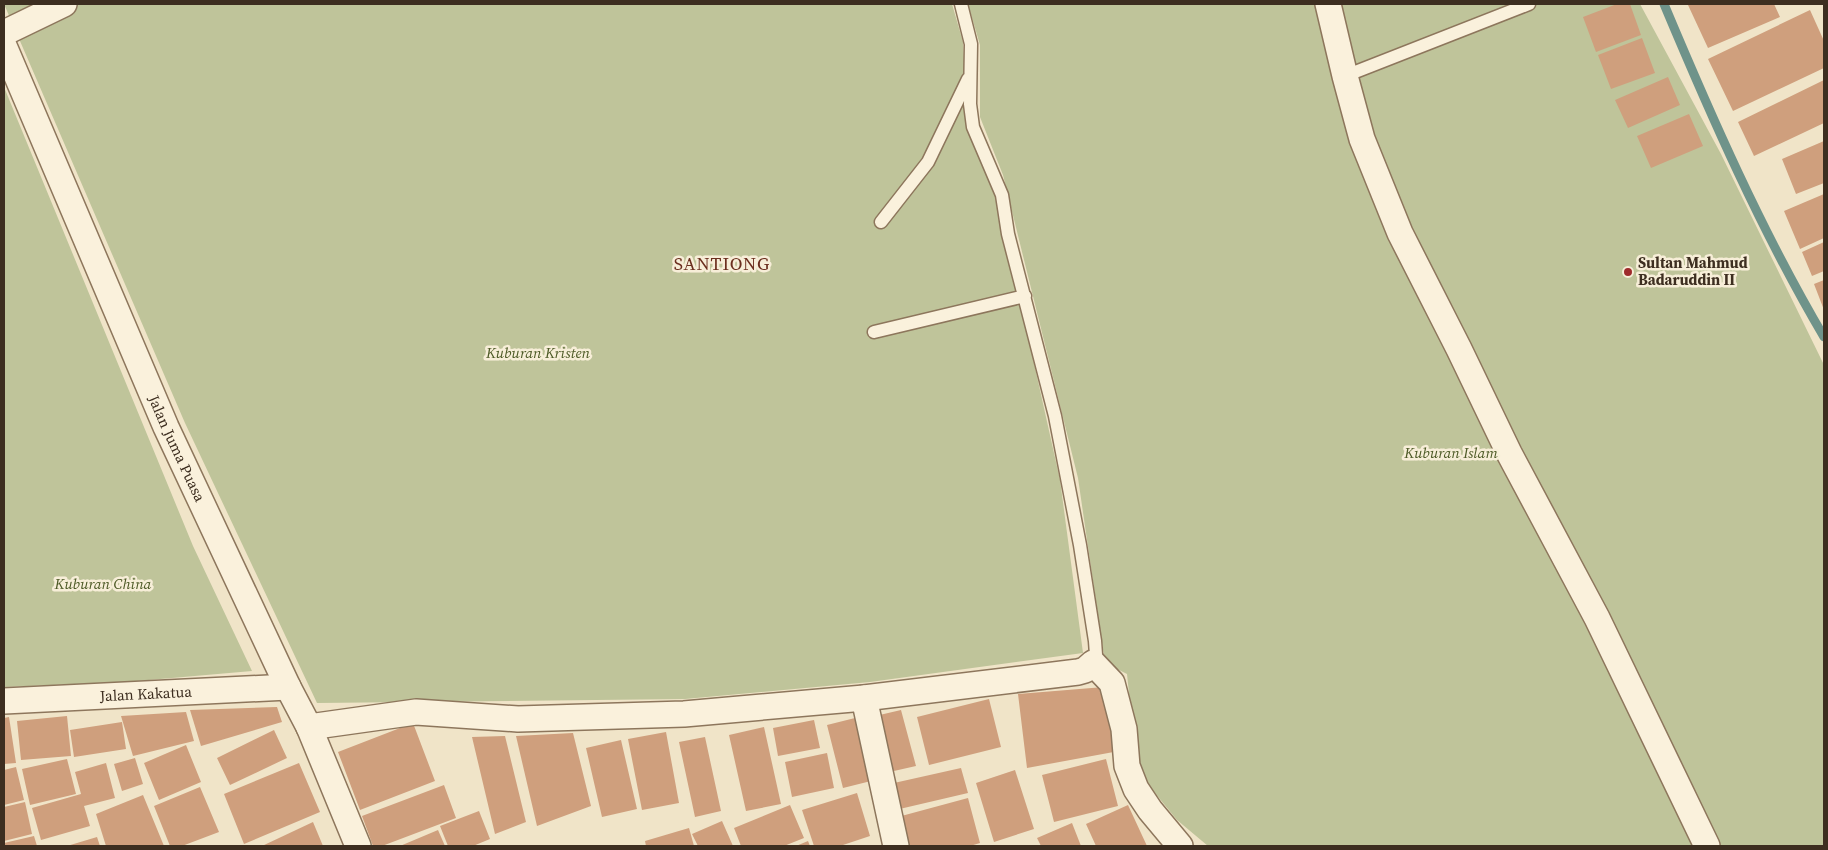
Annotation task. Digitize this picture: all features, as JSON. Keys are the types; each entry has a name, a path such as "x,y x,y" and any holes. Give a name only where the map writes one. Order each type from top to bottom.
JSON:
{"street":[{"path":"4,33 64,4"},
{"path":"1328,4 1362,139 1400,233 1509,453 1597,618 1707,846"},
{"name":"Jalan Juma Puasa","path":"4,46 166,427 288,687 309,727 358,846"},
{"path":"309,727 416,712 518,719 684,714 864,698 1078,672 1085,670 1093,663 1112,683 1124,729 1127,766 1136,789 1150,810 1180,846"},
{"name":"Jalan Kakatua","path":"4,701 288,687"},
{"path":"864,698 896,846"}],"lane":[{"path":"961,4 970,44 972,72 970,104 973,127 1002,195 1008,234 1055,416 1080,545 1095,641 1096,655 1093,663"},
{"path":"1345,76 1529,4"},
{"path":"881,222 928,162 972,72"},
{"path":"874,332 1025,296"}],"green space":[{"name":"Kuburan Kristen","path":"4,4 952,4 963,42 967,120 993,179 1060,480 1083,653 870,682 685,699 317,703 185,423"},
{"name":"Kuburan Islam","path":"968,4 1640,4 1721,154 1824,365 1824,846 1208,846 1177,820 1137,771 1127,674 1105,663 1078,478 1003,175 980,117 980,45"},
{"name":"Kuburan China","path":"4,87 193,546 252,671 126,682 4,687"}],"building":[{"path":"1617,4 1630,4 1641,35 1596,52 1583,17"},
{"path":"1774,4 1780,17 1708,48 1688,5"},
{"path":"1810,10 1824,41 1824,68 1733,111 1708,59"},
{"path":"1642,38 1655,73 1611,89 1598,55"},
{"path":"1668,77 1680,105 1628,128 1615,100"},
{"path":"1824,80 1824,123 1754,156 1738,122"},
{"path":"1689,114 1703,146 1651,168 1637,136"},
{"path":"1824,141 1824,183 1796,194 1782,159"},
{"path":"1824,194 1824,238 1800,249 1784,211"},
{"path":"1824,242 1824,271 1812,276 1802,252"},
{"path":"1824,280 1824,310 1814,284"},
{"path":"1104,687 1119,751 1027,768 1018,694"},
{"path":"989,699 1001,747 929,765 917,717"},
{"path":"277,707 282,722 201,746 190,710"},
{"path":"901,710 916,766 885,773 871,717"},
{"path":"186,712 194,741 133,756 121,716"},
{"path":"67,716 71,756 21,760 17,721"},
{"path":"863,716 879,779 843,788 827,725"},
{"path":"9,717 16,763 4,764 4,718"},
{"path":"814,720 820,748 778,756 773,728"},
{"path":"122,722 126,749 74,757 70,730"},
{"path":"413,723 435,781 360,810 338,752"},
{"path":"764,727 781,804 746,811 729,735"},
{"path":"274,730 287,758 230,785 217,758"},
{"path":"666,732 679,803 642,810 628,739"},
{"path":"573,733 591,806 537,826 516,736"},
{"path":"505,736 526,822 495,834 472,737"},
{"path":"705,737 721,811 695,817 679,742"},
{"path":"621,740 637,809 602,817 586,748"},
{"path":"186,745 201,782 159,800 144,763"},
{"path":"827,753 834,788 792,797 785,762"},
{"path":"135,758 143,784 122,791 114,764"},
{"path":"67,759 76,794 30,805 22,769"},
{"path":"1106,759 1118,806 1054,822 1042,775"},
{"path":"106,763 115,798 84,806 90,826 41,840 32,808 81,794 75,772"},
{"path":"299,763 320,812 244,844 224,794"},
{"path":"16,767 24,800 4,805 4,770"},
{"path":"961,768 968,793 891,811 885,785"},
{"path":"1015,770 1034,829 994,842 976,783"},
{"path":"444,785 456,818 382,846 373,846 362,816"},
{"path":"200,787 219,832 182,846 170,846 154,806"},
{"path":"857,793 870,836 840,846 814,846 802,810"},
{"path":"143,795 164,846 106,846 96,814"},
{"path":"968,798 980,843 970,846 902,846 894,818"},
{"path":"25,802 32,834 4,841 4,807"},
{"path":"790,805 804,838 784,846 741,846 734,828"},
{"path":"1128,805 1147,846 1096,846 1086,824"},
{"path":"479,811 490,839 473,846 448,846 440,826"},
{"path":"722,821 733,846 698,846 692,834"},
{"path":"313,822 323,846 262,846"},
{"path":"1072,823 1081,846 1041,846 1037,838"},
{"path":"689,828 694,846 646,846 645,841"},
{"path":"438,830 445,846 400,846"},
{"path":"34,836 37,846 4,846 4,843"},
{"path":"97,837 100,846 67,846"},
{"path":"808,841 810,846 796,846"}],"waterway":[{"path":"1664,4 1738,173 1779,256 1824,337"}],"place":[{"name":"Sultan Mahmud Badaruddin II","path":"1628,272"}],"district":[{"name":"SANTIONG","path":"722,264"}]}
